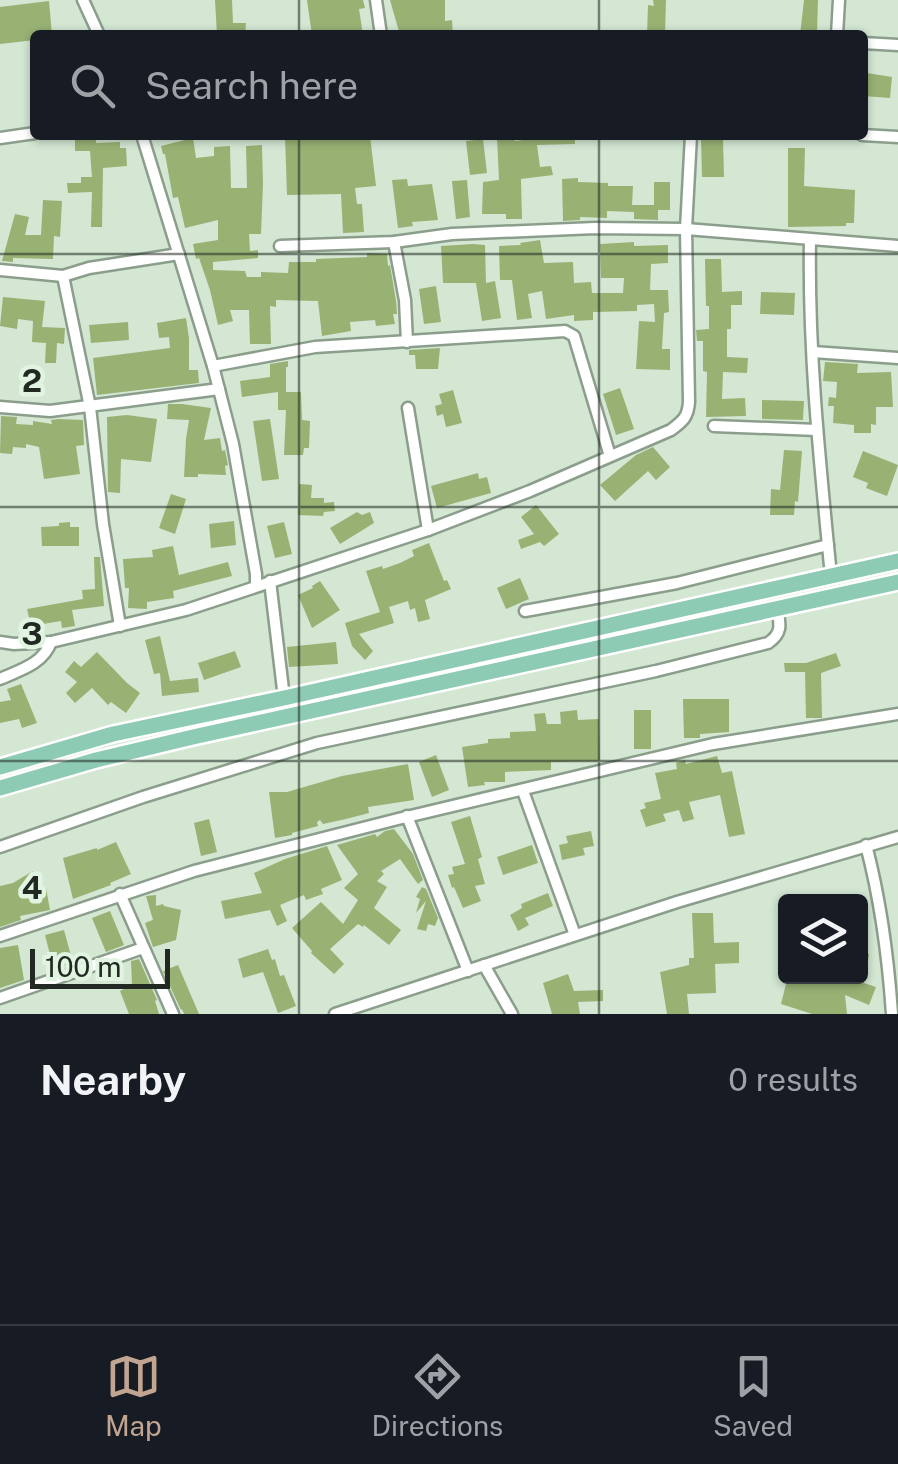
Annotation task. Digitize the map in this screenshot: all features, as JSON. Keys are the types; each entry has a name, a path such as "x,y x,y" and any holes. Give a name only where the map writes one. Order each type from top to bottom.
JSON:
{"main road":[{"path":"0,767 113,734 898,561"},
{"path":"0,788 192,737 898,582"}],"street":[{"path":"83,0 97,30"},
{"path":"376,0 381,30"},
{"path":"837,30 839,0"},
{"path":"868,43 898,45"},
{"path":"0,138 30,135"},
{"path":"868,135 898,137"},
{"path":"144,140 214,366 234,444 256,586"},
{"path":"0,642 51,642 186,610 530,492 684,421 688,413 686,229 691,140"},
{"path":"280,246 595,228 686,229 898,246"},
{"path":"810,240 809,292 830,576"},
{"path":"394,242 405,300 407,342"},
{"path":"0,270 63,276 89,268 179,254"},
{"path":"63,276 90,407 120,626"},
{"path":"214,366 315,347 565,331 574,336 610,456"},
{"path":"813,352 898,358"},
{"path":"0,407 50,411 220,390"},
{"path":"408,408 428,530"},
{"path":"714,426 818,430"},
{"path":"525,611 677,583 828,545"},
{"path":"270,581 284,698"},
{"path":"0,847 317,743 656,672 768,643 777,637 781,627 776,608"},
{"path":"0,679 40,660 51,642"},
{"path":"0,936 194,871 408,816 713,744 898,714"},
{"path":"523,791 575,936"},
{"path":"408,816 468,971"},
{"path":"335,1014 898,836"},
{"path":"866,845 885,928 892,1014"},
{"path":"120,894 172,1014"},
{"path":"0,998 144,948"},
{"path":"484,965 512,1014"},
{"path":"371,1002 377,1014"}],"building":[{"path":"215,0 232,0 233,23 246,23 245,30 217,30"},
{"path":"307,0 363,0 365,8 359,9 362,30 311,30"},
{"path":"390,0 445,0 445,21 452,20 453,30 399,30"},
{"path":"653,0 666,0 665,30 647,30 648,5 654,6"},
{"path":"804,0 818,0 817,30 801,30"},
{"path":"49,1 52,30 30,30 30,41 0,44 0,7"},
{"path":"868,73 892,77 890,98 868,96"},
{"path":"75,140 120,142 120,148 126,148 127,166 103,168 102,227 91,227 92,192 68,193 67,183 81,183 81,177 92,177 90,151 75,151"},
{"path":"193,140 196,158 214,156 214,147 230,146 231,188 247,188 246,146 262,145 261,234 249,234 250,251 258,250 258,258 213,262 213,270 245,271 247,277 261,277 261,272 288,273 289,262 387,254 396,301 395,324 376,326 375,320 350,322 351,331 322,336 318,301 276,300 276,307 270,306 271,344 250,344 249,310 230,310 233,321 218,325 193,244 218,240 218,220 185,228 178,197 173,198 161,146"},
{"path":"285,140 370,140 376,186 355,188 357,204 362,204 364,232 343,233 341,194 287,195"},
{"path":"483,140 487,173 470,175 466,141"},
{"path":"497,140 575,140 575,144 537,145 540,167 551,166 553,175 521,179 522,219 482,214 483,182 499,180"},
{"path":"701,140 723,140 724,177 702,177"},
{"path":"788,148 805,148 804,186 855,190 854,223 788,227"},
{"path":"578,178 578,182 633,186 632,205 654,205 654,182 670,182 670,210 658,210 658,220 634,219 634,212 607,211 607,218 563,221 562,179"},
{"path":"407,179 408,186 432,184 438,220 412,222 413,226 398,228 392,180"},
{"path":"467,180 470,217 456,219 452,181"},
{"path":"43,200 62,201 60,237 54,236 53,259 2,261 15,214 29,217 25,235 41,235"},
{"path":"540,240 544,263 573,262 574,283 591,282 592,293 623,293 624,278 601,278 600,244 668,245 668,263 651,264 650,290 668,290 669,312 664,313 662,349 670,349 670,370 636,369 639,321 655,322 654,304 637,305 637,311 593,312 593,320 574,321 574,315 546,319 542,291 528,294 532,318 517,320 512,280 500,280 499,246"},
{"path":"485,245 486,283 495,281 501,318 482,321 476,283 443,283 441,246"},
{"path":"705,259 721,259 722,292 742,291 742,305 731,305 727,357 748,358 747,373 723,372 722,399 745,398 746,416 706,417 707,372 703,371 703,341 697,341 696,330 709,329"},
{"path":"436,286 441,322 424,324 419,289"},
{"path":"761,292 795,293 794,315 760,314"},
{"path":"3,297 45,301 42,327 65,328 64,344 57,343 56,363 45,363 46,343 32,342 33,321 18,319 17,329 0,326"},
{"path":"186,318 189,370 198,370 199,383 97,395 93,358 170,348 169,337 159,338 157,323"},
{"path":"128,322 129,340 91,343 89,325"},
{"path":"440,348 438,369 416,369 415,355 409,355 409,350"},
{"path":"288,361 286,392 301,392 302,420 310,421 309,448 304,448 303,455 284,455 286,410 278,410 278,392 242,397 240,381 270,377 270,364"},
{"path":"825,362 858,364 857,373 891,372 893,407 876,407 876,425 871,424 871,433 854,433 854,425 833,423 834,406 828,406 829,397 836,398 837,382 823,381"},
{"path":"620,388 634,429 616,435 603,394"},
{"path":"453,390 462,423 446,427 443,414 437,416 435,406 442,404 439,394"},
{"path":"762,400 804,401 803,420 762,419"},
{"path":"168,404 211,408 204,440 220,438 228,465 226,475 184,477 189,420 167,419"},
{"path":"1,416 17,417 16,424 33,425 33,421 52,424 51,420 58,419 83,420 84,445 76,446 80,474 44,479 39,447 26,444 26,448 13,447 12,454 0,453"},
{"path":"107,417 157,419 151,462 121,459 120,493 108,492"},
{"path":"270,419 279,479 262,481 253,421"},
{"path":"653,447 670,467 656,480 648,471 615,501 600,485 636,455"},
{"path":"784,450 802,451 798,502 795,501 794,515 770,515 771,489 780,490"},
{"path":"863,451 898,465 887,496 866,488 868,483 853,477"},
{"path":"478,473 479,479 487,477 491,493 437,508 431,486"},
{"path":"299,484 312,485 311,498 334,502 335,511 324,512 323,516 298,515"},
{"path":"171,494 186,499 175,534 159,528"},
{"path":"536,505 559,534 544,546 540,542 521,549 518,540 534,534 521,517"},
{"path":"357,512 370,512 374,523 340,544 330,528"},
{"path":"234,521 236,545 211,548 209,524"},
{"path":"70,522 70,527 79,527 79,546 42,546 41,527"},
{"path":"284,522 292,554 275,558 267,526"},
{"path":"429,543 451,589 425,600 430,619 418,622 415,608 410,610 408,601 389,607 394,623 359,634 373,651 365,660 352,646 345,623 380,612 366,571 400,563 414,556 412,550"},
{"path":"173,546 179,575 228,562 232,576 173,591 174,598 147,602 147,609 128,608 129,588 125,588 123,559 153,557 152,550"},
{"path":"94,557 100,557 104,606 72,610 75,626 62,628 61,621 31,626 27,609 83,599 82,590 95,589"},
{"path":"520,578 529,599 506,609 497,588"},
{"path":"320,581 340,610 312,628 298,595"},
{"path":"160,636 170,681 198,678 199,692 162,696 160,673 154,674 145,640"},
{"path":"336,642 338,664 289,667 287,647"},
{"path":"235,651 241,667 204,680 198,663"},
{"path":"97,652 140,693 126,713 111,702 108,705 92,688 75,703 66,693 77,682 65,672 74,661 81,667"},
{"path":"836,653 841,666 821,673 822,718 806,718 805,672 785,672 784,663 806,663"},
{"path":"21,684 37,723 22,728 19,719 0,723 0,702 11,700 7,689"},
{"path":"683,699 729,699 729,732 684,738"},
{"path":"577,710 578,720 599,719 600,761 551,762 551,770 505,772 505,782 468,787 462,747 488,743 488,739 510,738 510,732 536,731 534,714 545,713 547,724 561,724 560,712"},
{"path":"634,710 651,710 651,749 634,749"},
{"path":"436,755 449,790 432,797 419,762"},
{"path":"717,756 722,773 732,771 745,834 729,837 720,795 689,802 694,819 683,822 679,810 663,814 666,821 646,827 640,810 646,808 644,803 661,799 655,773 677,769 676,763 685,760 686,764"},
{"path":"408,764 414,800 368,807 369,813 323,824 320,820 318,826 275,838 269,792 287,792 342,776"},
{"path":"470,816 485,884 475,886 481,901 463,908 448,875 454,874 452,867 465,864 451,822"},
{"path":"209,819 217,852 201,856 194,823"},
{"path":"394,829 413,854 423,880 418,884 400,859 381,871 384,874 377,881 387,887 374,908 401,930 389,945 358,924 330,949 344,964 334,974 292,928 321,902 343,924 358,900 344,888 358,874 337,845 375,834 377,837"},
{"path":"591,831 594,846 583,848 585,855 562,860 559,845 568,843 566,836"},
{"path":"116,842 131,874 73,899 63,858"},
{"path":"532,845 538,863 503,875 497,857"},
{"path":"327,846 342,880 321,889 323,894 306,900 304,895 280,905 287,921 277,926 270,910 225,919 221,901 262,893 254,873"},
{"path":"33,871 46,888 50,910 20,916 21,920 0,927 0,886"},
{"path":"422,887 438,918 435,926 428,924 426,931 417,929 426,901 416,913 420,899 416,897"},
{"path":"548,893 553,906 525,918 529,925 518,931 510,915 522,908 521,904"},
{"path":"156,895 156,906 163,904 181,910 176,940 153,947 145,923 153,920 146,896"},
{"path":"110,911 124,945 106,952 92,918"},
{"path":"692,913 713,913 714,943 739,942 739,963 715,964 716,993 687,994 689,1014 667,1014 660,972 689,965 689,958 694,958"},
{"path":"64,930 73,963 54,970 45,935"},
{"path":"18,945 24,980 0,988 0,948"},
{"path":"268,949 296,1006 278,1013 263,972 243,978 238,959"},
{"path":"139,959 159,1014 129,1014 120,991 132,985 131,961"},
{"path":"178,965 199,1014 184,1014 163,971"},
{"path":"568,974 574,991 603,990 603,1001 578,1002 580,1014 552,1014 543,983"},
{"path":"786,984 876,987 869,1005 845,995 847,1014 812,1014 781,1004"}]}
